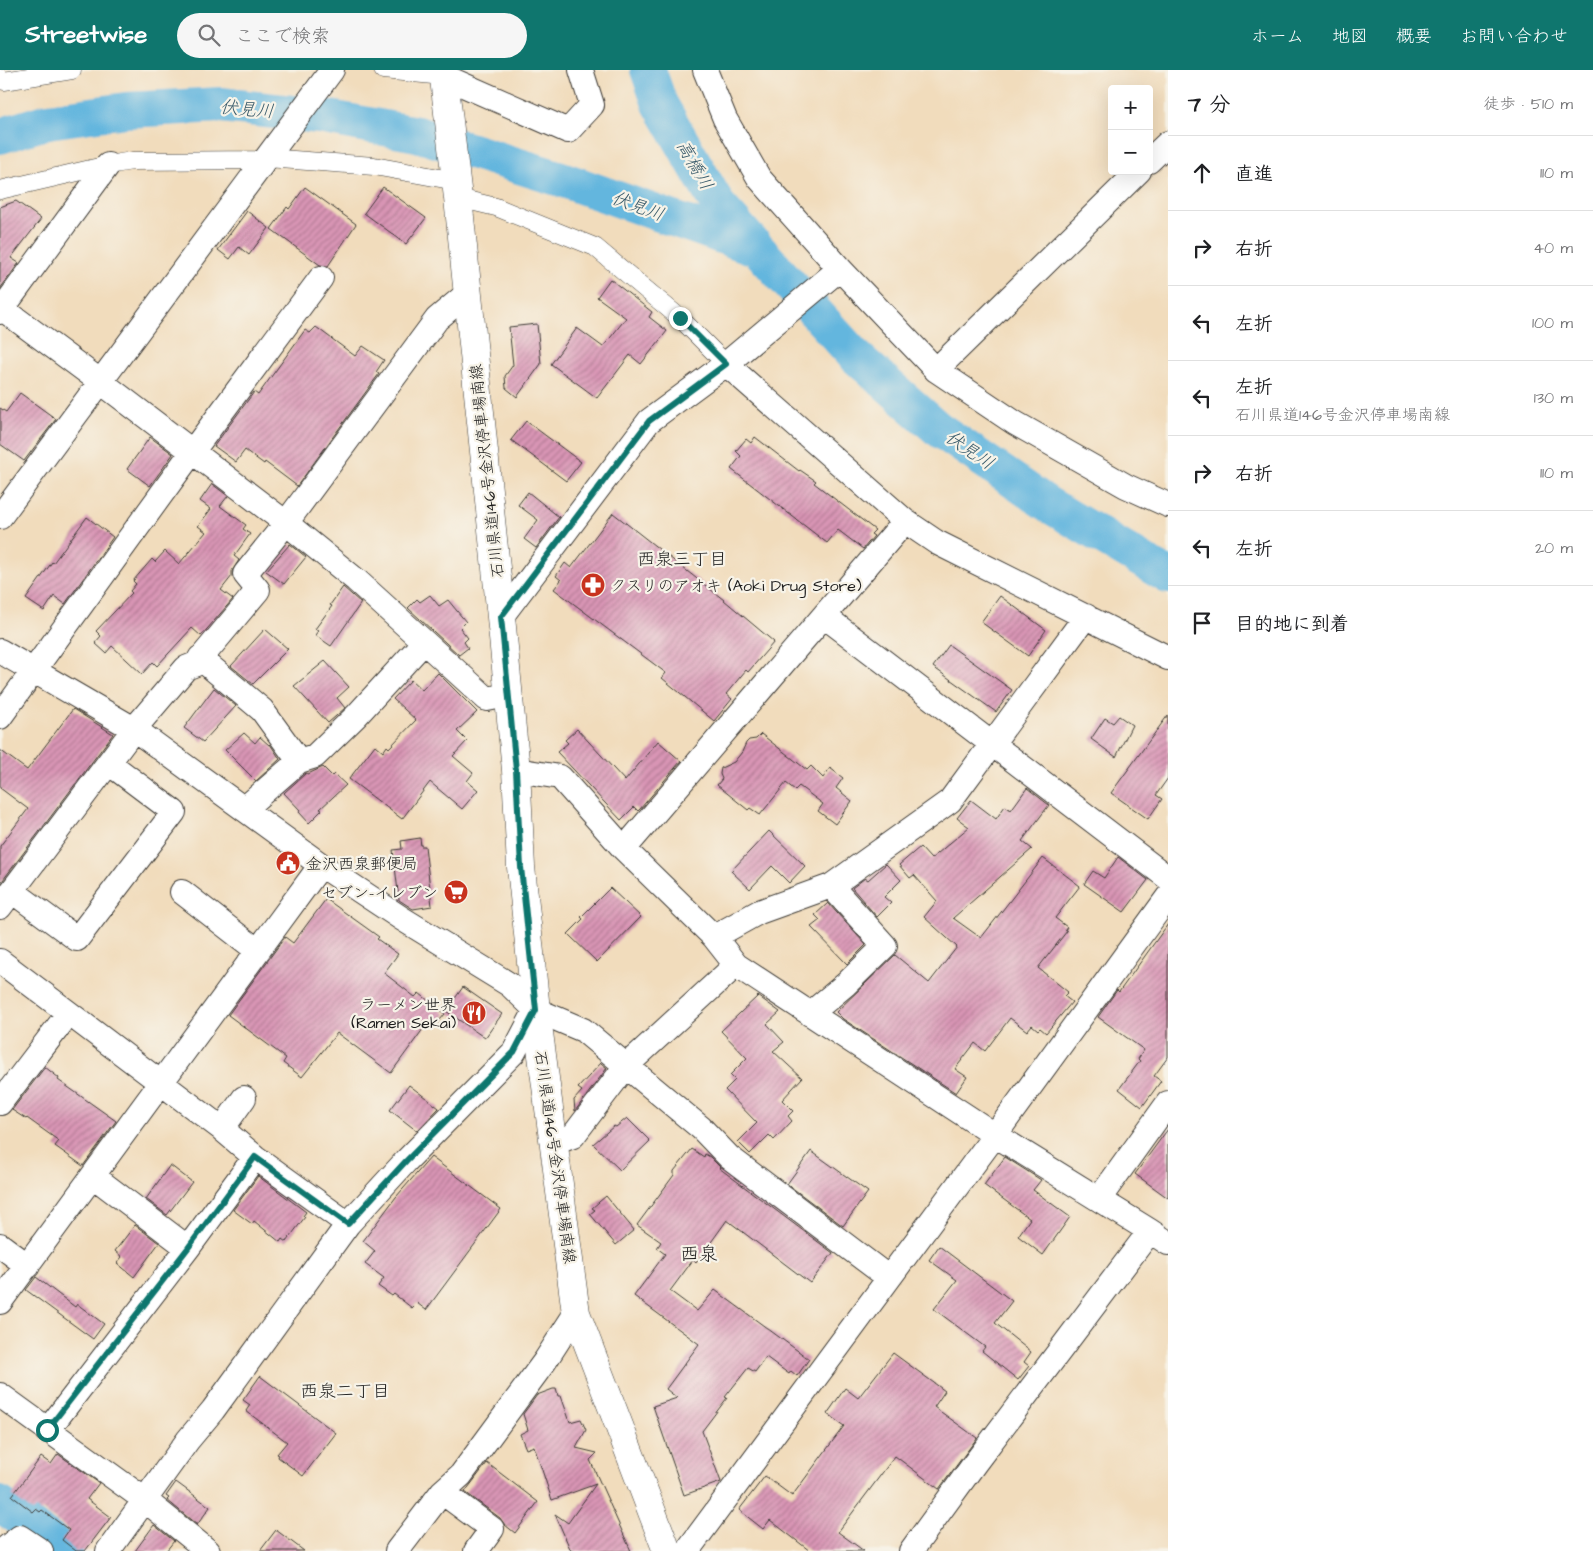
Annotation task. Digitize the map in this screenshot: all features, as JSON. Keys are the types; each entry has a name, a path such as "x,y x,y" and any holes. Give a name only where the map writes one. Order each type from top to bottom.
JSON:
{"main road":[{"name":"石川県道146号金沢停車場南線","path":"443,73 457,189 501,617 516,770 521,867 536,1010 576,1313 667,1551"}],"street":[{"path":"0,78 4,81 72,70"},
{"path":"383,70 443,73 568,131 592,105 581,70"},
{"path":"705,70 725,119 759,178 835,274 936,370 1015,423 1126,486 1168,505"},
{"path":"0,517 328,74"},
{"path":"1153,157 1168,143"},
{"path":"0,190 108,164 132,161 261,160 267,158 374,166 457,189 595,247 680,318 906,521 936,542 1168,658"},
{"path":"108,164 1,310 101,382 286,523 356,580 487,699 508,695"},
{"path":"936,370 1135,175"},
{"path":"501,617 649,421 729,362 835,274"},
{"path":"0,717 321,278"},
{"path":"109,763 174,812 77,939 6,899 134,729 186,668 196,664 258,590 245,574 286,523 437,319 468,293"},
{"path":"624,849 906,521"},
{"path":"824,616 1168,878"},
{"path":"714,937 759,912 831,886 950,801 1086,616"},
{"path":"244,809 299,761 314,756 356,716 424,642"},
{"path":"0,651 134,729 321,865 401,918 510,985 536,1010 583,1030 701,1128 729,1157 889,1278"},
{"path":"200,658 262,710 299,761"},
{"path":"516,770 560,777 624,849 714,937 736,965 995,1135 1159,1237 974,1464 911,1551"},
{"path":"0,1302 321,865"},
{"path":"810,1014 846,984 885,946 831,886"},
{"path":"182,892 258,951"},
{"path":"687,1551 995,1135 1168,897"},
{"path":"0,961 222,1129 255,1157 348,1224"},
{"path":"554,1143 572,1136 626,1066 736,965"},
{"path":"108,1551 188,1440 214,1410 348,1224 406,1161 514,1052 536,1010"},
{"path":"0,1103 68,1014"},
{"path":"222,1129 244,1098"},
{"path":"1098,1199 1168,1103"},
{"path":"47,1430 188,1248 255,1157"},
{"path":"94,1176 188,1248"},
{"path":"0,1245 28,1266"},
{"path":"397,1551 442,1492 461,1475 545,1361 576,1313"},
{"path":"0,1395 145,1500 208,1551"},
{"path":"442,1492 492,1529 476,1551"},
{"path":"2,1551 20,1537 41,1551"}],"building":[{"path":"305,187 356,224 328,266 320,265 271,229"},
{"path":"383,187 426,218 406,244 364,213"},
{"path":"16,201 41,219 11,258 19,263 0,289 0,207"},
{"path":"247,211 269,228 249,255 239,247 230,259 218,250"},
{"path":"610,279 652,312 649,317 667,331 641,364 630,355 597,398 551,364 577,328 603,347 626,318 597,297"},
{"path":"537,324 541,364 517,397 506,388 505,376 513,365 509,327"},
{"path":"316,327 355,356 363,346 384,360 376,372 379,374 297,486 265,462 264,464 245,450 236,462 214,446 254,392 258,395 305,330 310,333"},
{"path":"20,393 56,419 24,461 0,444 0,408 6,412"},
{"path":"526,421 581,462 566,481 511,440"},
{"path":"150,437 173,454 150,486 127,469"},
{"path":"755,437 799,471 816,481 814,483 875,530 871,534 874,536 863,549 838,530 827,543 731,469 741,456 736,451 746,439 751,443"},
{"path":"212,484 228,496 220,506 246,525 243,529 250,534 234,556 239,560 232,571 232,576 221,590 233,599 201,636 192,628 157,666 153,662 142,674 112,646 106,653 95,643 101,636 96,631 132,593 130,591 136,584 133,581 152,559 155,562 165,551 179,564 206,532 198,526 211,509 200,501"},
{"path":"528,492 559,517 536,548 524,539 538,520 518,505"},
{"path":"613,513 724,600 774,642 748,672 746,670 726,694 732,699 714,721 662,678 666,673 554,589 561,580 556,576 565,563 571,568"},
{"path":"87,517 113,537 65,604 54,596 44,611 26,599"},
{"path":"290,544 306,557 284,584 266,571"},
{"path":"343,587 361,603 331,646 315,635 318,631 315,629"},
{"path":"430,595 439,606 448,600 466,622 460,628 468,638 464,642 468,648 459,655 408,608 417,599 420,602"},
{"path":"1000,596 1046,630 1028,656 981,622"},
{"path":"265,629 288,649 253,684 231,666"},
{"path":"949,645 1012,690 996,712 933,667"},
{"path":"325,661 349,687 337,698 345,708 328,723 294,686"},
{"path":"438,673 477,712 457,731 467,741 453,756 473,773 467,781 478,790 462,809 430,782 402,819 349,779 375,745 383,752 387,746 389,748 416,720 393,699 411,680 422,690"},
{"path":"214,688 236,706 203,742 184,728"},
{"path":"73,709 113,734 0,884 0,846 28,809 0,788 0,750 27,770"},
{"path":"1168,715 1168,778 1156,795 1162,799 1148,819 1111,793"},
{"path":"1119,716 1132,725 1116,757 1091,739 1105,718 1113,723"},
{"path":"577,729 625,781 658,741 681,761 638,811 634,807 621,820 557,752 568,743 565,740"},
{"path":"244,733 255,743 260,737 270,744 280,759 256,781 225,750"},
{"path":"761,734 807,770 811,766 823,778 830,768 843,778 836,788 852,801 835,824 818,811 823,804 799,786 795,790 786,783 760,815 750,808 748,810 717,785 722,779 720,774 721,768 734,762 746,743 749,740 756,739"},
{"path":"323,767 332,776 334,774 346,785 320,809 322,810 309,823 284,793 306,773 308,774"},
{"path":"1027,788 1049,805 1022,841 1032,849 953,918 981,938 1043,858 1080,886 1055,918 1067,927 1065,930 1067,931 1038,968 1068,992 1064,996 1072,1002 1046,1033 1032,1025 1027,1031 1010,1018 985,1051 975,1043 955,1069 967,1077 956,1093 843,1019 836,1012 895,955 929,983 957,947 924,917 937,901 914,875 910,878 899,865 920,847 931,859 969,827 957,818 971,800 996,819 1005,806 1011,810"},
{"path":"769,831 805,866 789,883 772,866 750,889 731,871"},
{"path":"420,838 421,846 425,846 432,906 413,909 399,900 393,850 402,849 401,841"},
{"path":"1118,857 1148,880 1124,912 1084,884 1093,871 1104,878"},
{"path":"886,864 901,880 884,897 891,903 877,917 852,888 865,878 868,880"},
{"path":"610,888 641,917 597,962 568,934 583,919 581,917"},
{"path":"326,899 379,937 377,939 398,954 384,973 415,997 419,993 445,1014 435,1026 429,1021 391,1073 337,1033 302,1077 283,1063 286,1058 228,1015 285,937 293,943"},
{"path":"828,903 866,945 847,964 811,927 820,920 815,915"},
{"path":"1168,924 1168,1057 1154,1076 1161,1081 1142,1107 1119,1089 1140,1061 1138,1059 1144,1050 1098,1017 1117,990 1119,992"},
{"name":"ラーメン世界 (Ramen Sekai)","path":"463,987 502,1014 485,1038 446,1011"},
{"path":"758,996 780,1012 767,1024 784,1042 773,1051 802,1078 782,1100 793,1111 788,1116 792,1121 774,1140 769,1135 750,1154 738,1142 757,1123 725,1090 735,1080 730,1075 747,1058 721,1031"},
{"path":"601,1063 607,1068 575,1111 574,1100 582,1091 578,1088"},
{"path":"45,1067 59,1078 58,1080 116,1121 83,1166 55,1146 59,1141 27,1118 12,1110"},
{"path":"409,1085 439,1108 417,1131 390,1110"},
{"path":"627,1118 650,1141 620,1170 593,1144 614,1126 616,1127"},
{"path":"1168,1129 1168,1198 1135,1174"},
{"path":"692,1149 704,1157 705,1154 710,1157 719,1168 833,1253 810,1283 727,1220 696,1263 693,1260 670,1291 697,1311 715,1290 809,1359 797,1376 791,1371 789,1374 766,1357 755,1372 748,1368 702,1431 721,1482 684,1495 653,1406 677,1398 666,1389 699,1344 634,1296 665,1254 657,1248 661,1242 637,1225 674,1175 674,1171"},
{"path":"811,1151 868,1192 843,1226 787,1184"},
{"path":"431,1157 501,1209 426,1310 417,1303 412,1308 394,1294 392,1296 378,1286 384,1278 365,1264 375,1251 363,1241 396,1197"},
{"path":"1005,1157 1041,1180 1033,1190 1070,1217 1043,1255 1018,1236 1030,1219 984,1185"},
{"path":"170,1165 192,1182 167,1215 146,1199"},
{"path":"258,1176 306,1212 303,1216 305,1217 286,1242 282,1239 280,1242 254,1221 252,1224 233,1210"},
{"path":"606,1196 634,1230 616,1245 590,1214 595,1210 592,1208"},
{"path":"135,1225 159,1243 134,1277 117,1263 122,1257 115,1251"},
{"path":"939,1246 1012,1301 995,1323 1031,1352 1024,1362 1029,1366 1018,1380 982,1351 985,1347 934,1309 957,1280 929,1260"},
{"path":"36,1277 75,1307 77,1304 104,1324 93,1339 26,1290"},
{"path":"893,1353 945,1391 934,1407 977,1438 939,1489 895,1456 838,1532 864,1551 810,1551 770,1520 763,1529 739,1510 765,1476 792,1496 844,1426 827,1414 845,1388 858,1398"},
{"path":"260,1376 336,1433 303,1476 278,1457 279,1455 277,1454 287,1442 246,1411 250,1405 243,1400"},
{"path":"556,1389 558,1396 561,1396 570,1422 581,1419 586,1430 576,1448 597,1453 590,1460 631,1551 571,1551 555,1514 568,1523 596,1484 552,1500 534,1446 526,1449 520,1434 528,1430 523,1414 537,1395"},
{"path":"58,1454 99,1483 87,1499 111,1517 85,1551 76,1551 62,1540 69,1530 42,1510 40,1512 36,1509 33,1512 12,1496 41,1457 51,1464"},
{"path":"487,1463 538,1502 515,1533 500,1518 465,1492"},
{"path":"176,1482 210,1507 197,1525 167,1500 169,1498 166,1496"},
{"path":"154,1525 174,1541 166,1551 135,1551"},
{"path":"276,1530 304,1551 260,1551"}],"waterway":[{"name":"伏見川","path":"648,70 660,104 718,205 854,355 937,428 1049,505 1168,576"},
{"name":"伏見川","path":"0,136 48,121 126,110 221,105 319,116 417,134 564,180 758,249"},
{"path":"0,1504 65,1551"}],"place":[{"name":"クスリのアオキ (Aoki Drug Store)","path":"593,585"},
{"name":"金沢西泉郵便局","path":"288,863"},
{"name":"セブン-イレブン","path":"456,892"},
{"name":"ラーメン世界 (Ramen Sekai)","path":"474,1013"}],"district":[{"name":"西泉三丁目","path":"682,559"},
{"name":"西泉","path":"699,1253"},
{"name":"西泉二丁目","path":"345,1391"}],"route":[{"path":"47,1430 188,1248 255,1157 348,1224 406,1161 514,1052 536,1010 521,867 516,770 501,617 649,421 726,364 680,318"}],"water label":[{"name":"高橋川","path":"695,165"}]}
